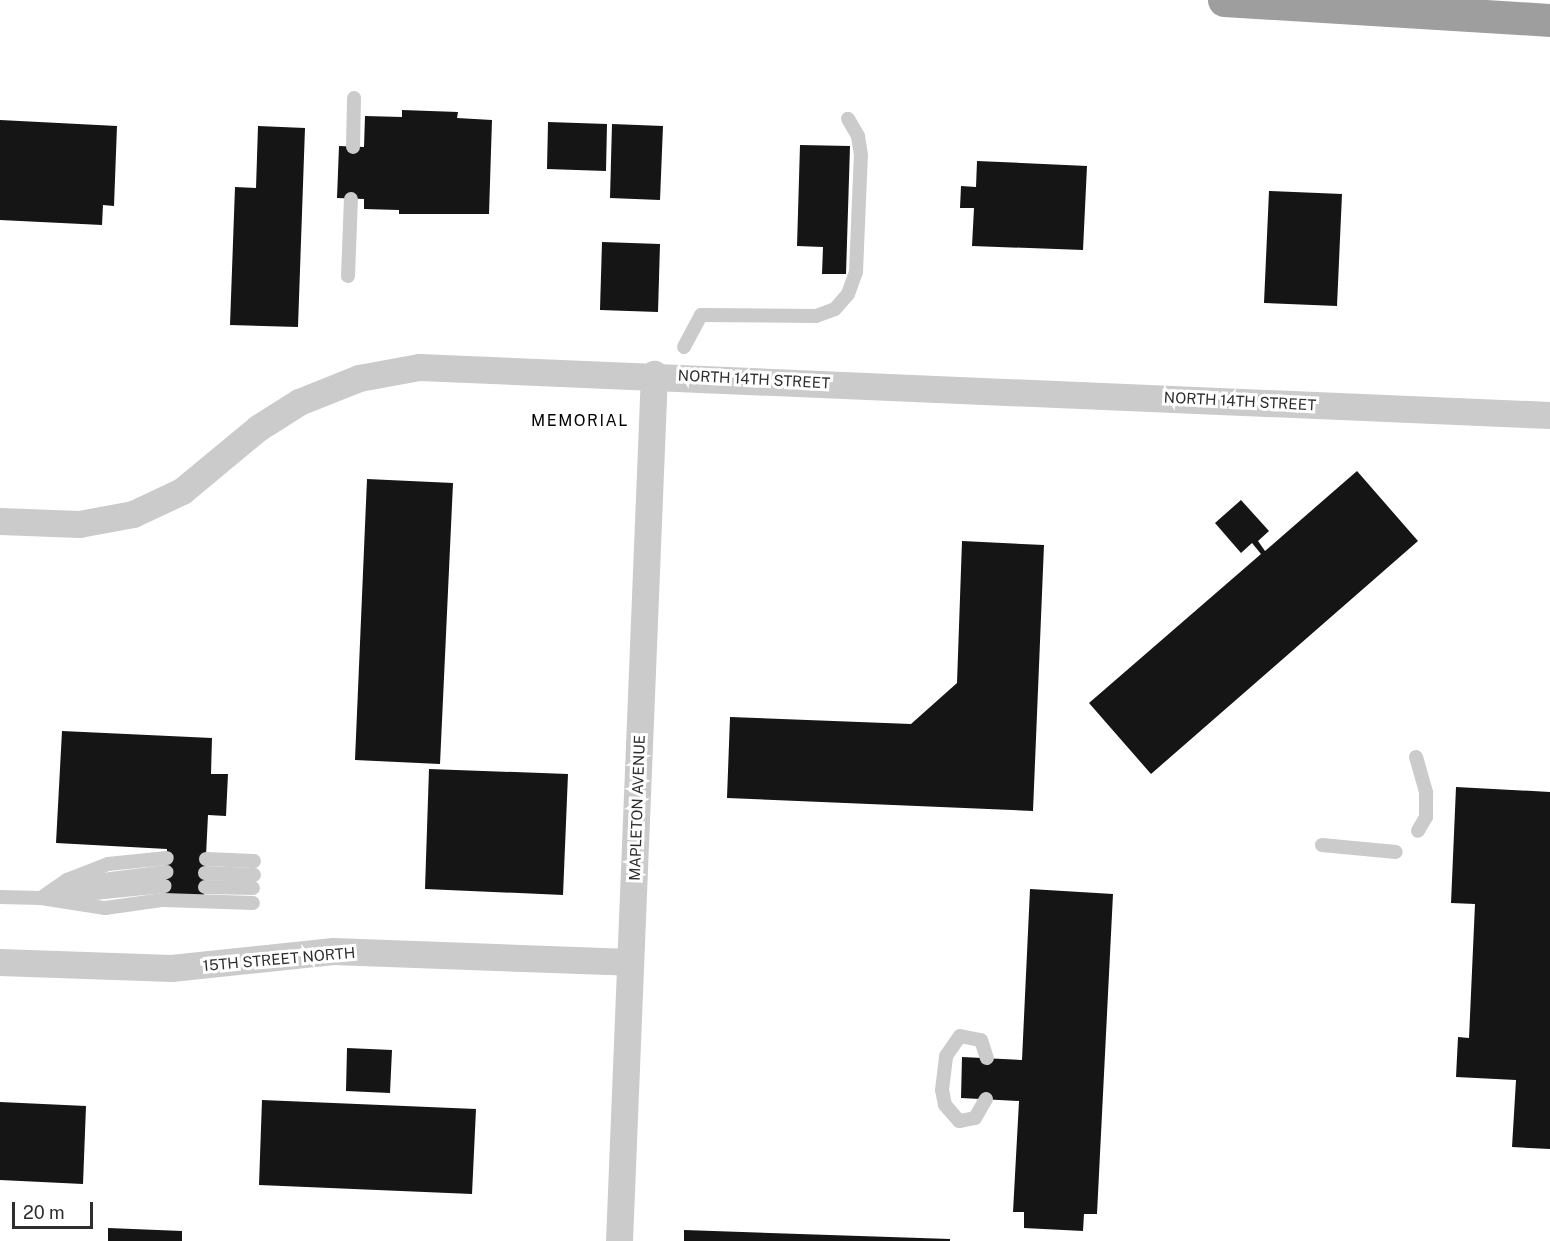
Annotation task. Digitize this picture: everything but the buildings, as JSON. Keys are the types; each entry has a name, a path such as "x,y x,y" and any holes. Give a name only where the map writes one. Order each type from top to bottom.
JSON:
{"highway":[{"path":"1224,0 1550,20"}],"street":[{"name":"NORTH 14TH STREET","path":"0,521 79,524 133,514 182,491 258,428 299,402 379,374 452,366 1550,415"},
{"name":"MAPLETON AVENUE","path":"619,1241 654,374"},
{"name":"15TH STREET NORTH","path":"0,962 171,968 333,951 630,962"}],"lane":[{"path":"353,147 354,98"},
{"path":"684,347 701,315 816,316 842,302 856,272 861,156 858,136 848,119"},
{"path":"348,276 351,199"},
{"path":"1416,757 1426,793 1426,817 1418,831"},
{"path":"1322,845 1396,852"},
{"path":"108,864 166,872 41,898 67,880 108,864"},
{"path":"254,874 205,873 254,874"},
{"path":"0,897 41,898 105,908 163,900 253,903"},
{"path":"986,1099 975,1118 959,1121 945,1105 943,1072 951,1044 960,1036 981,1040 987,1058"}],"district":[{"name":"MEMORIAL","path":"580,421"}]}
